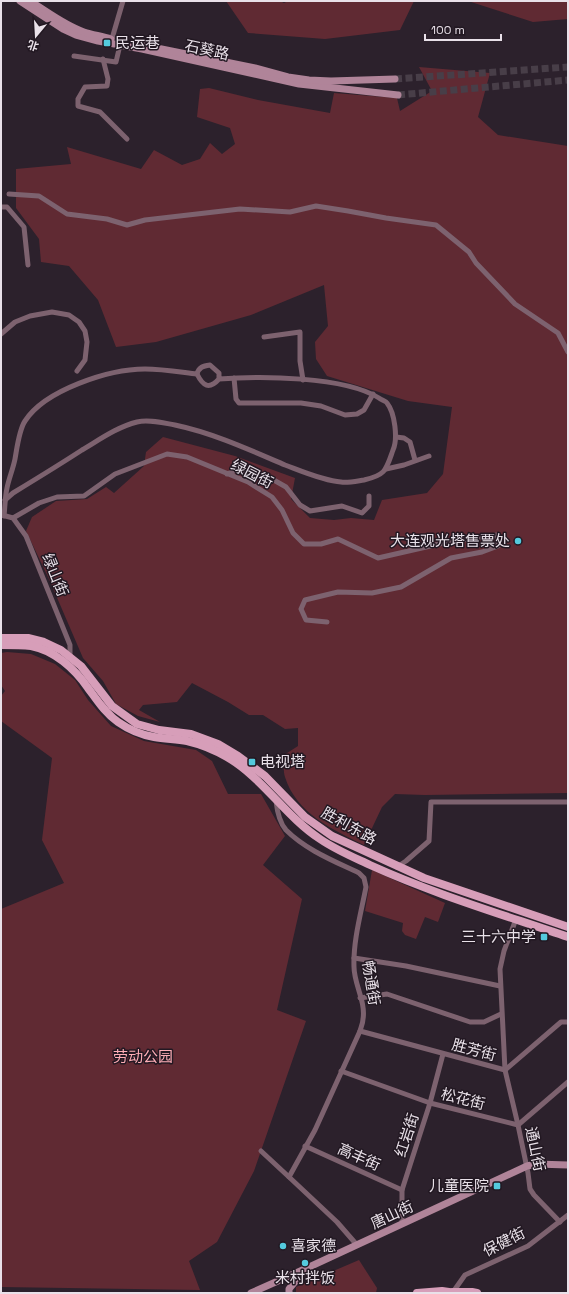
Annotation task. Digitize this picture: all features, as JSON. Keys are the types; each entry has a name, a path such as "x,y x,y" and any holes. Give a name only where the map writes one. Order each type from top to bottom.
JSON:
{"main road":[{"name":"石葵路","path":"20,1 70,32 98,41 112,41 120,45 299,84 398,96"},
{"path":"30,1 76,29 112,41 255,68 288,77 309,80 331,81 395,79"},
{"name":"胜利东路","path":"1,638 28,638 44,642 61,650 81,666 112,706 137,724 159,730 191,734 218,744 238,756 265,776 305,817 332,836 397,867 568,928"},
{"path":"1,646 33,646 59,659 75,671 106,713 118,722 144,734 154,737 187,741 209,748 226,756 261,784 276,801 307,830 321,840 343,852 423,888 568,937"},
{"name":"唐山街","path":"251,1293 527,1166 536,1164 568,1165"},
{"path":"289,1293 289,1289 307,1268"},
{"path":"417,1293 442,1291 455,1293 478,1293"}],"street":[{"path":"112,41 123,1"},
{"path":"74,56 116,62 120,45"},
{"path":"103,59 108,78 107,86 85,87 78,99 78,106 100,112 127,139"},
{"path":"9,194 39,196 67,214 107,219 127,225 145,220 240,209 290,212 316,206 436,225 469,252 476,263 515,304 558,333 568,352"},
{"path":"1,207 7,207 24,227 28,265"},
{"path":"1,334 15,322 30,316 52,312 69,315 79,322 84,331 87,342 85,360 77,371"},
{"path":"264,337 300,332 300,361 303,380"},
{"path":"196,374 203,366 210,365 219,373 219,379"},
{"path":"12,518 3,515 7,488 24,422 34,410 51,398 79,383 113,373 144,369 196,374"},
{"path":"196,374 201,383 208,386 214,384 219,379 234,378 303,380 344,385 373,394 388,404 394,419 396,437 395,446 386,469"},
{"path":"234,378 236,399 240,403 301,403 321,406 346,415 357,414 364,410 373,394"},
{"path":"5,500 100,439 124,426 139,422 154,421 184,427 226,441 308,474 341,482 358,481 376,477 386,469 404,465 429,456"},
{"path":"396,437 404,438 410,442 415,460"},
{"name":"绿园街","path":"12,518 39,503 57,497 84,496 115,474 167,454 187,457 248,482 272,497 282,510 293,533 304,544 321,544 338,539 378,558 448,542 497,535 498,546 482,552 451,558 401,587 372,593 338,592 305,600 301,609 306,620 327,622"},
{"path":"227,474 237,470 265,475 286,486 300,505 310,511 342,506 362,513 369,506 369,496"},
{"name":"绿山街","path":"12,518 26,536 70,644 70,657"},
{"name":"畅通街","path":"276,801 277,813 286,829 312,850 359,873 364,878 366,887 354,948 354,969 364,1018 360,1031 315,1130 289,1177"},
{"path":"397,867 429,841 431,802 568,802"},
{"name":"通山街","path":"516,919 500,969 501,1014 505,1070 527,1166 530,1189 560,1222"},
{"path":"354,958 406,966 500,986"},
{"path":"360,998 387,994 470,1022 484,1022 501,1014"},
{"name":"胜芳街","path":"360,1031 505,1070 561,1022 568,1022"},
{"name":"红岩街","path":"402,1224 402,1190 430,1103 443,1054"},
{"name":"松花街","path":"341,1071 430,1103 518,1124"},
{"path":"518,1124 568,1082"},
{"name":"高丰街","path":"305,1146 402,1190"},
{"path":"260,1151 337,1222 357,1245"},
{"name":"保健街","path":"455,1293 465,1275 528,1246 568,1215"}],"green space":[{"path":"226,1 280,1 284,3 288,1 414,1 400,30 325,39 248,33"},
{"path":"468,1 568,1 568,19 533,22"},
{"path":"419,67 490,73 478,117 498,135 568,146 568,793 395,794 382,807 364,845 317,819 298,801 290,790 284,775 284,755 298,746 298,728 285,729 263,715 249,715 192,683 177,702 143,705 139,710 160,722 138,716 116,704 103,681 83,658 49,579 26,531 32,517 56,501 87,499 106,487 114,493 144,466 146,452 163,437 235,456 295,478 291,499 310,518 334,520 351,518 374,520 382,500 427,493 443,474 452,407 408,401 327,376 316,359 315,342 328,326 324,285 251,315 156,342 116,347 98,300 69,266 41,262 39,239 16,208 16,169 71,164 67,147 141,169 154,150 182,165 200,159 210,143 222,154 235,144 230,128 197,117 200,89 209,88 258,100 330,113 334,93 397,98 400,111 432,91"},
{"name":"劳动公园","path":"1,653 31,654 55,664 75,680 88,700 111,726 144,741 196,750 212,761 228,794 261,794 285,836 263,865 302,899 277,1010 306,1021 254,1171 217,1242 189,1261 200,1290 1,1287 1,909 64,883 42,840 52,758 1,721 1,696 5,691 1,685"},
{"path":"372,870 445,903 438,922 425,917 416,939 405,935 402,931 403,923 365,911"},
{"path":"359,1260 377,1288 376,1293 296,1293 296,1287"}],"tunnel":[{"path":"395,79 568,67"},
{"path":"398,95 568,80"}],"place":[{"name":"民运巷","path":"107,43"},
{"name":"大连观光塔售票处","path":"518,541"},
{"name":"电视塔","path":"252,762"},
{"name":"三十六中学","path":"544,937"},
{"name":"儿童医院","path":"497,1186"},
{"name":"喜家德","path":"283,1246"},
{"name":"米村拌饭","path":"305,1263"}]}
